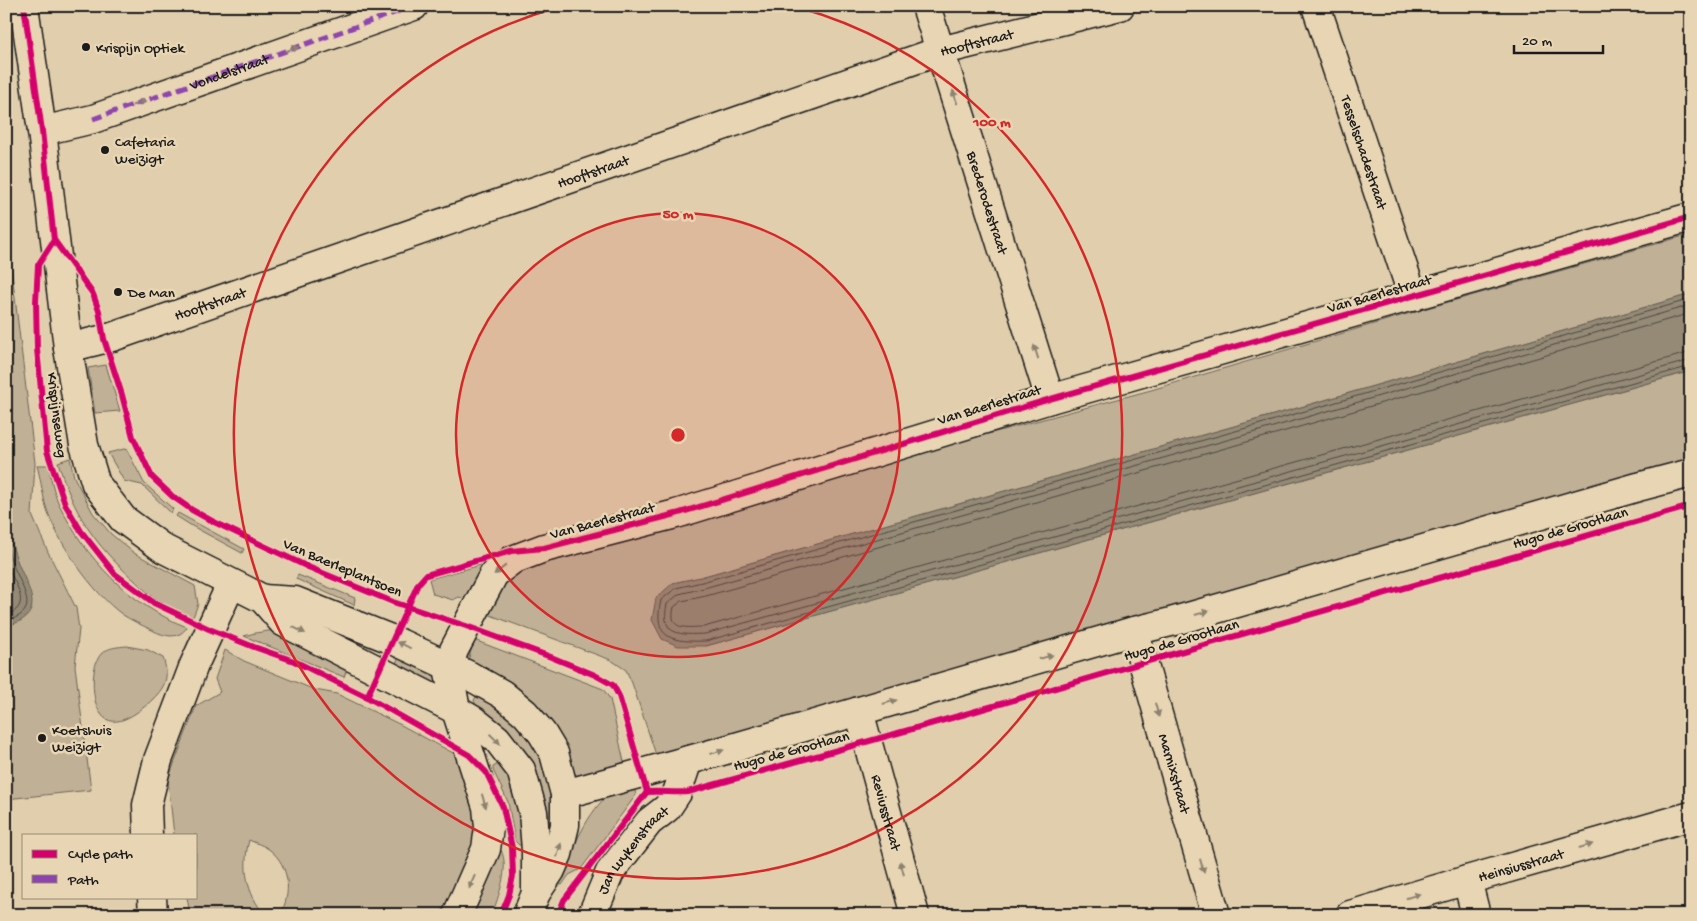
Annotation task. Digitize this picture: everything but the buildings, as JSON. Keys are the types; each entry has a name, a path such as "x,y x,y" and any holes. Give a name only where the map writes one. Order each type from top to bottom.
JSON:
{"street":[{"name":"Krispijnseweg","path":"24,6 42,131 68,348 80,424 96,484 124,519 164,550 231,584"},
{"name":"Vondelstraat","path":"42,131 93,119 414,6"},
{"name":"Brederodestraat","path":"926,6 1050,399"},
{"name":"Hooftstraat","path":"68,348 112,337 940,51 1120,6"},
{"name":"Tesselschadestraat","path":"1316,6 1413,297"},
{"name":"Van Baerlestraat","path":"448,667 454,650 494,574 512,560 544,548 676,514 1050,399 1691,217"},
{"name":"Hugo de Grootlaan","path":"565,794 1691,473"},
{"path":"148,834 147,806 158,760 194,665 231,584 262,599 284,622 456,710 473,720 497,739 521,770 533,812 536,850 532,904"},
{"path":"262,599 295,601 393,640 468,675 502,694 525,713 542,733 554,753 565,794 565,825 558,854 532,904"},
{"name":"Marnixstraat","path":"1134,631 1216,915"},
{"path":"448,667 456,710 487,807 488,826 486,849 458,915"},
{"name":"Reviusstraat","path":"859,711 915,915"},
{"name":"Jan Luykenstraat","path":"592,915 610,872 649,822 667,808 677,793 688,760"},
{"name":"Heinsiusstraat","path":"1350,915 1691,816"},
{"path":"1467,880 1476,915"},
{"path":"152,898 153,915"}],"shaded area":[{"path":"6,223 35,463 32,515 76,608 79,629 75,666 91,790 6,799"},
{"path":"1691,234 1691,294 1270,416 701,577 673,583 706,646 1691,371 1691,463 657,758 626,670 611,660 485,613 501,584 519,569 699,512 1151,390 1431,307"},
{"path":"106,365 120,411 95,413 88,368"},
{"path":"127,450 144,483 173,509 171,513 142,485 124,481 108,453"},
{"path":"70,458 74,477 93,513 111,534 134,553 195,586 198,604 193,617 158,601 150,595 119,566 96,540 78,512 58,462"},
{"path":"37,465 48,465 58,502 81,542 95,560 128,593 166,618 187,627 183,631 175,636 170,636 155,631 123,615 99,594 76,564 57,532 45,503"},
{"path":"178,513 244,549 242,553 176,516"},
{"path":"481,565 488,565 470,601 459,597 453,600 433,594 429,579"},
{"path":"298,575 355,598 354,605 296,579"},
{"path":"275,630 348,666 344,677 244,636"},
{"path":"474,640 603,689 610,699 624,762 579,779 572,769 560,735 532,702 467,664"},
{"path":"127,646 148,650 163,658 166,680 158,694 142,709 128,718 113,721 101,714 95,701 93,683 95,665 98,658 105,651 111,648"},
{"path":"225,650 244,661 315,690 337,694 455,754 468,778 477,812 474,842 444,915 280,915 284,907 287,889 287,881 282,864 270,850 249,840 246,860 247,879 254,898 265,915 190,915 187,898 198,898 198,834 174,834 168,780 196,706 220,692 215,679"},
{"path":"399,657 440,674 433,690 393,669"},
{"path":"478,695 521,722 553,775 553,847 474,701"},
{"path":"500,763 518,796 526,845 519,845 515,841 508,802 493,770 493,767"},
{"path":"633,783 636,795 581,869 569,875 562,885 557,884 574,846 596,808 614,790"},
{"path":"501,850 504,874 492,915 472,915 498,851"}],"water":[{"path":"1691,294 1691,371 706,646 678,646 662,639 652,620 656,598 673,583 701,577 1270,416"},
{"path":"6,522 16,558 32,601 31,609 27,616 19,622 6,626"}],"marked path":[{"path":"93,119 414,6"}],"cycle path":[{"name":"Van Baerleplantsoen","path":"24,6 42,131 54,240 93,294 99,311 104,339 133,437 152,477 172,496 192,510 308,567 393,602 551,657 595,675 613,685 619,696 647,792"},
{"path":"367,697 418,584 426,575 511,551 544,548 676,514 1050,399 1691,217"},
{"path":"54,240 38,265 36,302 37,349 47,451 65,504 81,531 115,574 154,603 209,629 294,661 367,697 469,755 486,772 503,807 512,848 513,876 509,895 501,915"},
{"path":"558,915 564,900 647,792 688,792 1691,506"}],"place":[{"name":"Krispijn Optiek","path":"86,47"},
{"name":"Cafetaria Weizigt","path":"105,150"},
{"name":"De Man","path":"118,292"},
{"name":"Koetshuis Weizigt","path":"42,738"}]}
